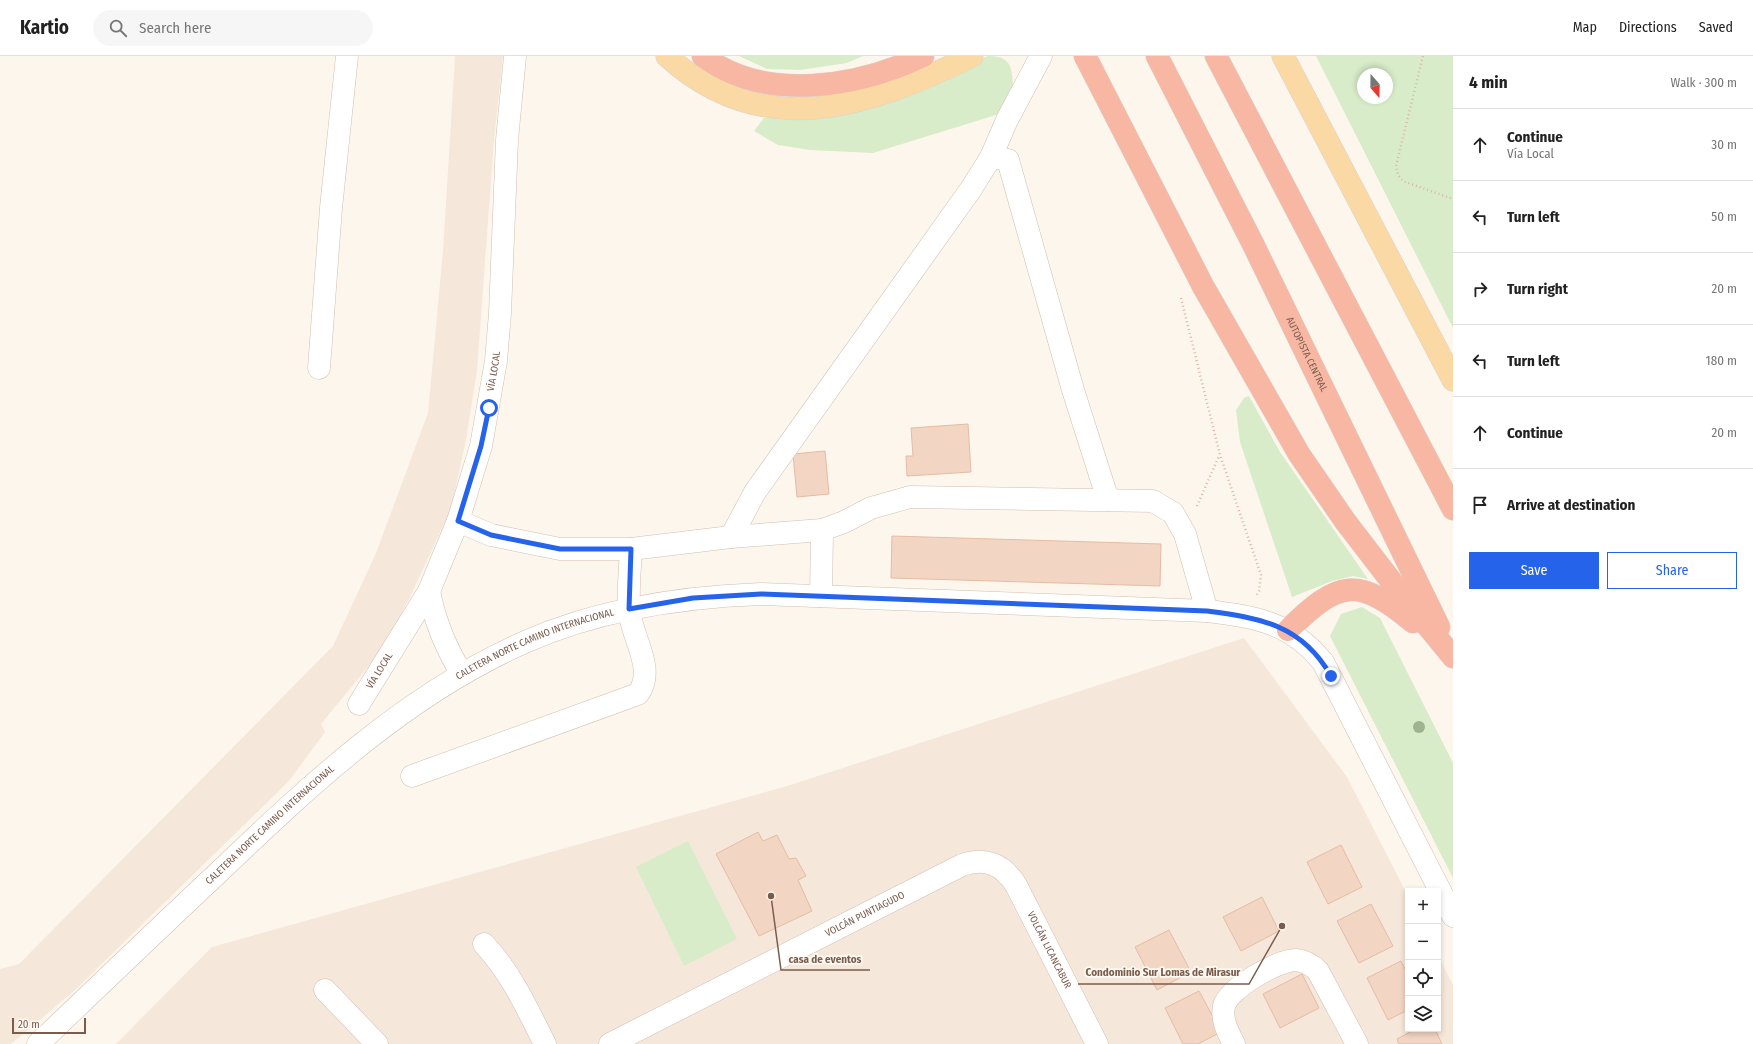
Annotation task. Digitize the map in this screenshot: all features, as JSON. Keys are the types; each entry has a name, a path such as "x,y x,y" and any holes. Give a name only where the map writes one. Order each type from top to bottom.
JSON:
{"highway":[{"path":"703,56 725,69 746,77 768,82 794,85 821,84 866,77 896,68 923,56"},
{"path":"1085,56 1203,286 1291,442 1321,488 1350,527 1398,590 1453,656"},
{"name":"AUTOPISTA CENTRAL","path":"1157,56 1253,244 1453,656"},
{"path":"1216,56 1453,509"},
{"path":"1288,630 1303,615 1335,593 1344,590 1363,590 1374,594 1410,619 1453,656"}],"main road":[{"path":"667,56 696,79 736,98 779,108 804,109 829,108 854,103 887,93 972,56"},
{"path":"1283,56 1453,380"}],"street":[{"path":"319,368 331,208 347,56"},
{"name":"VÍA LOCAL","path":"359,704 429,591 458,521 481,446 489,408 496,361 500,313 504,187 515,56"},
{"path":"731,537 755,492 966,195 991,157 1007,120 1041,56"},
{"path":"991,157 1008,160 1073,390 1108,500"},
{"path":"458,521 491,535 560,549 631,549 731,537 822,530 844,522 871,508 910,497 1152,501 1173,513 1185,534 1207,611"},
{"path":"821,596 822,530"},
{"path":"412,776 638,694 645,685 645,669 629,609 631,549"},
{"path":"429,591 433,614 441,636 462,674"},
{"name":"CALETERA NORTE CAMINO INTERNACIONAL","path":"38,1044 319,778 398,715 462,674 500,654 549,632 629,609 693,598 761,594 1207,611 1244,615 1288,630 1313,649 1323,662 1453,916"},
{"name":"VOLCÁN PUNTIAGUDO","path":"610,1044 645,1036 962,865 983,861 994,864"},
{"name":"VOLCÁN LICANCABUR","path":"994,864 1003,869 1016,885 1097,1044"},
{"path":"484,944 495,956 513,982 545,1044"},
{"path":"1234,1044 1224,1023 1223,1015 1228,997 1243,984 1282,963 1296,960 1312,965 1318,971 1356,1044"},
{"path":"325,990 377,1044"}],"path":[{"path":"1423,56 1396,166 1398,175 1403,181 1453,199"},
{"path":"1180,294 1220,455 1261,575 1259,591 1244,615"},
{"path":"1185,534 1220,455"}],"shaded area":[{"path":"455,56 503,56 494,140 477,371 466,440 451,509 411,595 385,646 321,724 325,732 289,781 74,991 11,1044 0,1044 0,969 19,964 333,646 376,553 428,413 443,251"},
{"path":"1244,638 1347,777 1405,890 1405,1032 1441,1032 1441,961 1453,985 1453,1044 116,1044 212,947 787,786"}],"green space":[{"path":"739,56 863,56 847,63 800,70 767,69"},
{"path":"988,56 1003,59 1010,66 1012,72 1014,93 999,114 873,153 810,150 778,145 754,131 764,118 807,116 916,87"},
{"path":"1316,56 1453,56 1453,328"},
{"path":"1249,396 1280,452 1368,579 1353,576 1332,581 1292,597 1240,442 1236,410 1244,398"},
{"path":"1362,607 1380,618 1453,763 1453,878 1330,636 1341,614"},
{"path":"688,841 737,939 684,966 636,867"}],"building":[{"path":"968,424 971,472 907,476 906,456 913,456 911,428"},
{"path":"825,451 829,494 797,497 793,454"},
{"path":"892,536 1161,544 1160,586 891,578"},
{"path":"758,832 763,841 777,835 789,859 796,858 806,876 798,880 812,911 759,936 716,854"},
{"path":"1341,845 1362,887 1328,904 1307,862"},
{"path":"1262,897 1279,931 1241,951 1223,917"},
{"path":"1371,904 1393,946 1359,963 1337,921"},
{"path":"1169,930 1191,972 1157,990 1135,947"},
{"path":"1401,961 1405,969 1405,1012 1388,1020 1367,978"},
{"path":"1302,974 1319,1008 1280,1028 1263,994"},
{"path":"1199,991 1221,1032 1198,1044 1183,1044 1165,1008"},
{"path":"1410,1032 1436,1032 1442,1044 1399,1044 1397,1039"}],"place":[{"name":"casa de eventos","path":"771,896"},
{"name":"Condominio Sur Lomas de Mirasur","path":"1282,926"}],"route":[{"path":"489,408 481,446 458,521 491,535 560,549 631,549 629,609 693,598 761,594 1207,611 1244,615 1275,624 1288,630 1313,649 1331,676"}]}
